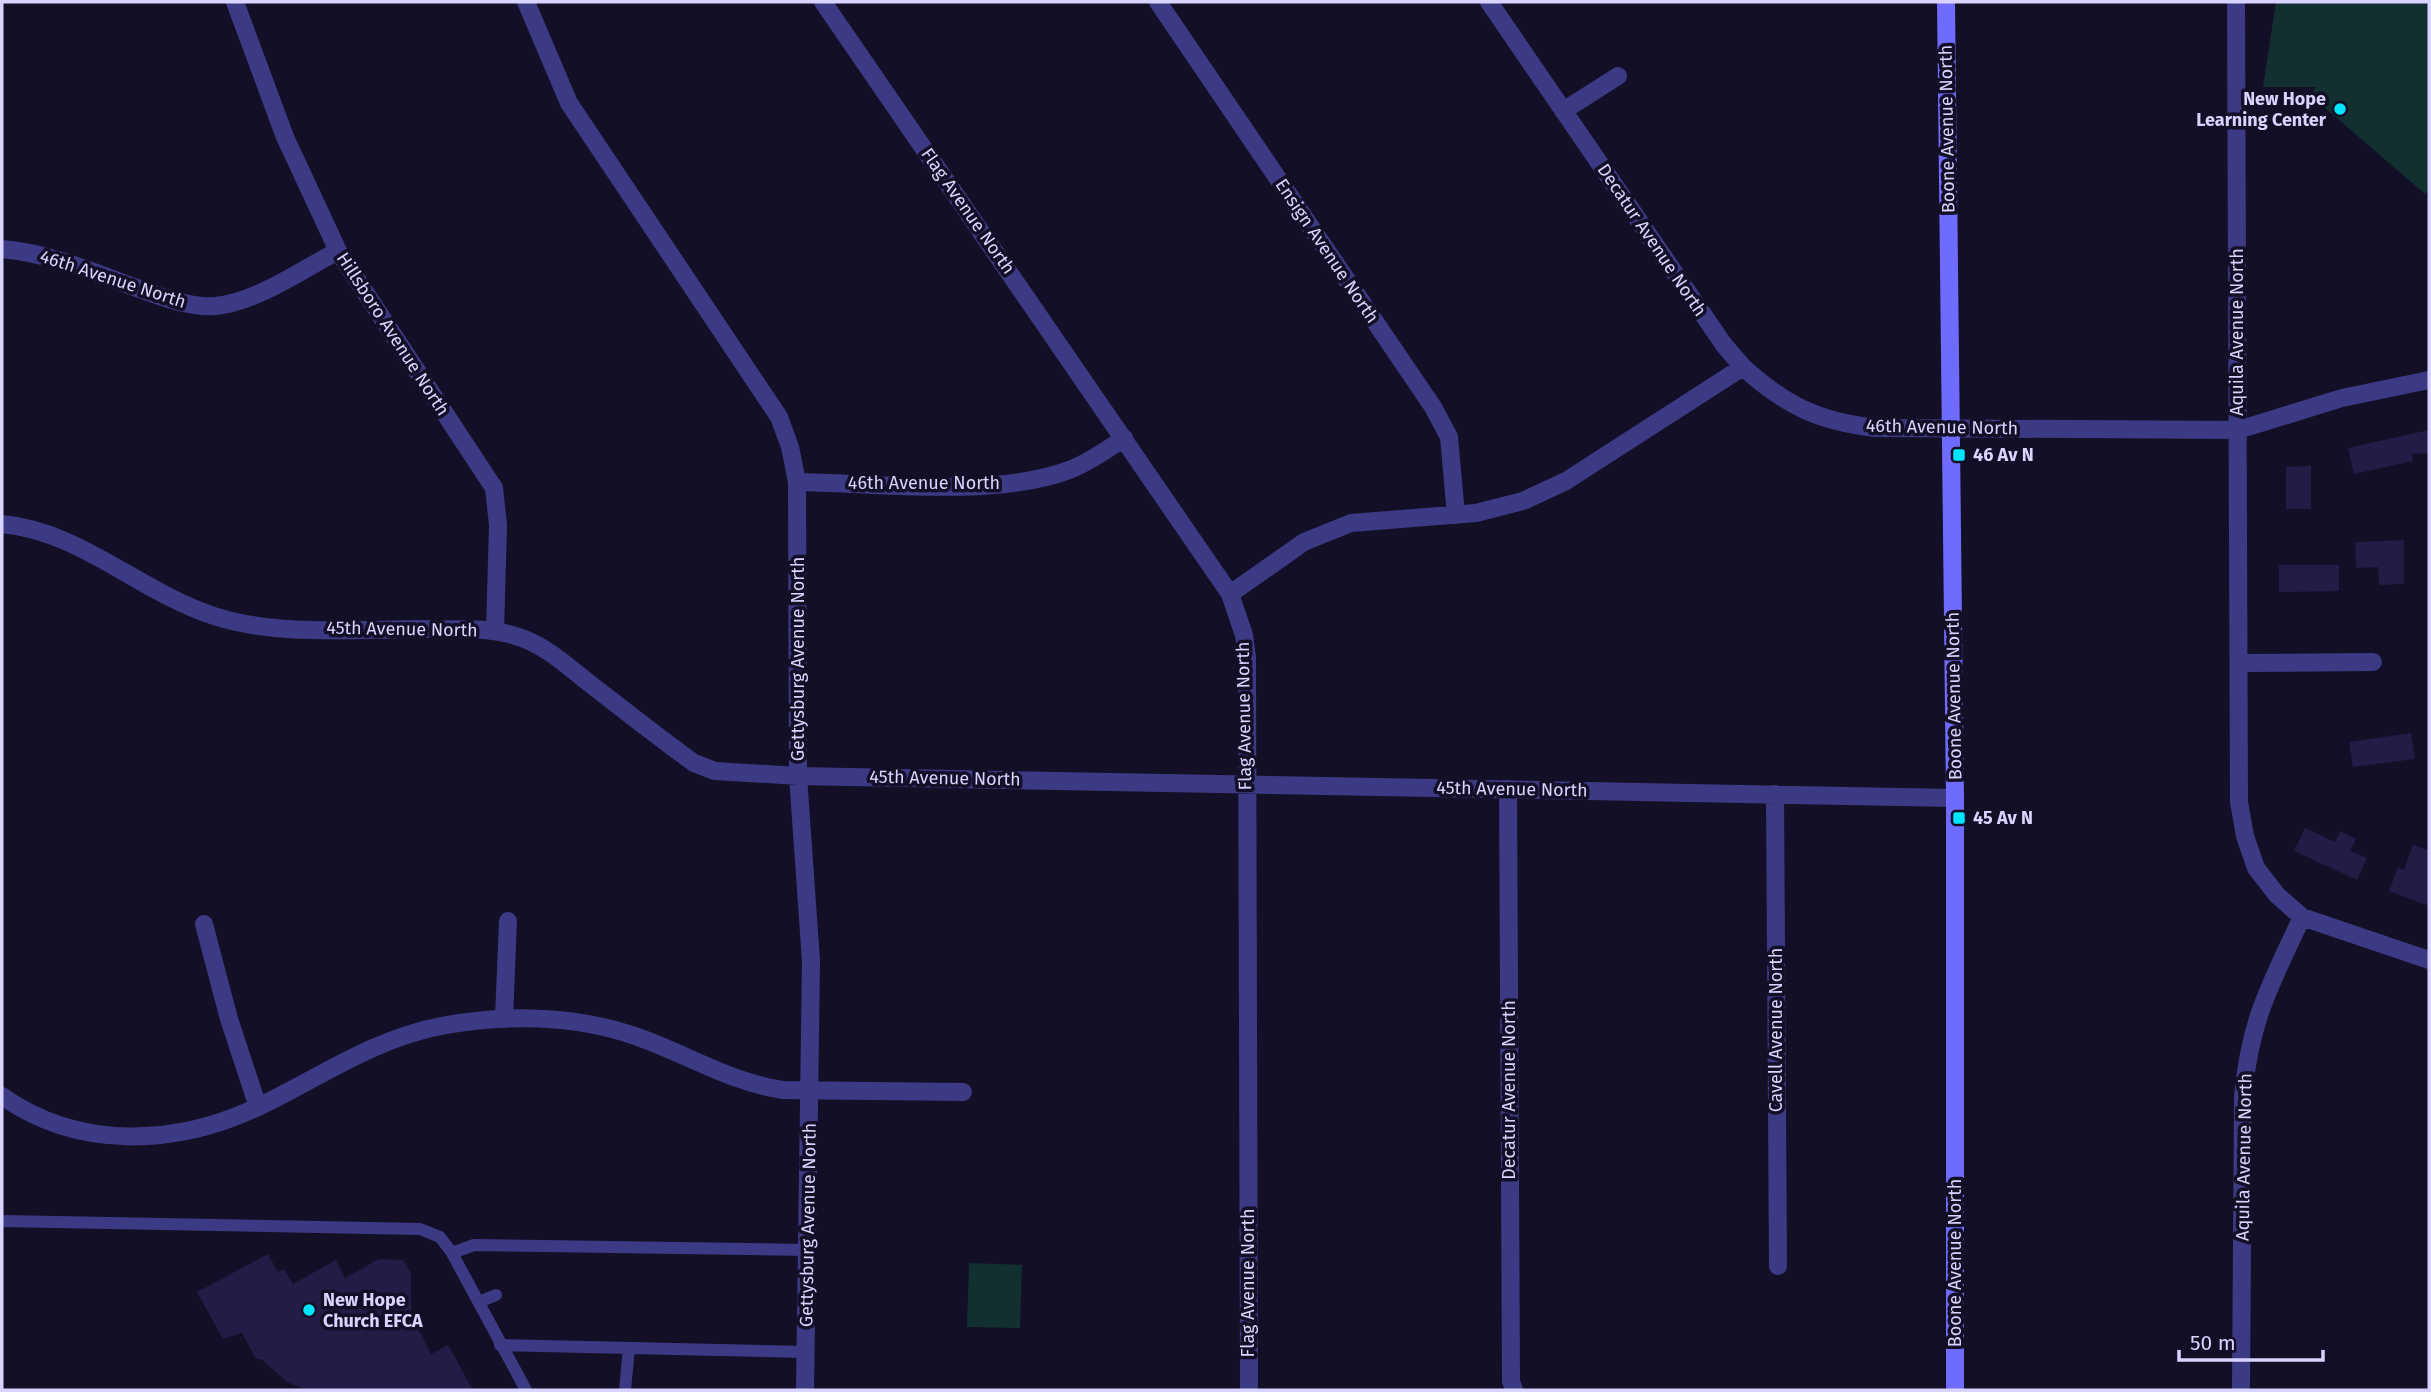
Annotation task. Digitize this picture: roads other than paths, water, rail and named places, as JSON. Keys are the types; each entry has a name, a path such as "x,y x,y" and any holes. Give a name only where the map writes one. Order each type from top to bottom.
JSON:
{"street":[{"name":"Hillsboro Avenue North","path":"234,2 285,136 338,251 494,488 498,525 495,631"},
{"name":"Gettysburg Avenue North","path":"526,2 569,103 779,417 790,447 797,482 798,776 811,961 805,1390"},
{"name":"Flag Avenue North","path":"823,2 1230,594 1244,635 1247,659 1245,784 1249,1390"},
{"name":"Ensign Avenue North","path":"1158,2 1433,407 1449,437 1456,515"},
{"name":"Decatur Avenue North","path":"1489,2 1724,345 1743,368"},
{"name":"Boone Avenue North","path":"1946,2 1955,798 1955,1390"},
{"name":"Aquila Avenue North","path":"2236,2 2239,802 2245,836 2256,868 2277,895 2302,917 2269,983 2255,1020 2246,1058 2243,1097 2241,1390"},
{"path":"1563,111 1618,76"},
{"name":"46th Avenue North","path":"2,250 50,257 163,297 189,304 215,306 240,300 338,251"},
{"name":"46th Avenue North","path":"1743,368 1770,392 1803,411 1837,423 1875,428 2238,430 2343,398 2401,383 2429,380"},
{"path":"1230,594 1304,542 1339,527 1375,520 1456,515 1523,501 1566,481 1743,368"},
{"name":"46th Avenue North","path":"797,482 992,486 1032,481 1069,470 1124,438"},
{"name":"45th Avenue North","path":"2,524 26,526 78,547 157,593 217,617 258,626 495,631 515,635 545,649 694,763 715,771 798,776 1955,798"},
{"path":"2240,663 2373,662"},
{"name":"Decatur Avenue North","path":"1507,789 1511,1367 1514,1390"},
{"name":"Cavell Avenue North","path":"1775,794 1778,1266"},
{"path":"2302,917 2429,960"},
{"path":"504,1018 508,922"},
{"path":"204,924 229,1019 258,1107"},
{"path":"2,1096 43,1121 84,1133 127,1138 192,1129 258,1107 383,1042 440,1026 504,1018 597,1025 636,1036 759,1086 810,1090 963,1092"}],"lane":[{"path":"2,1221 420,1229 440,1237 452,1253 526,1390"},
{"path":"452,1253 474,1245 809,1250"},
{"path":"479,1302 496,1295"},
{"path":"500,1345 806,1352"},
{"path":"625,1390 629,1348"}],"place":[{"name":"New Hope Learning Center","path":"2340,109"},
{"name":"46 Av N","path":"1959,455"},
{"name":"45 Av N","path":"1959,818"},
{"name":"New Hope Church EFCA","path":"309,1310"}]}
